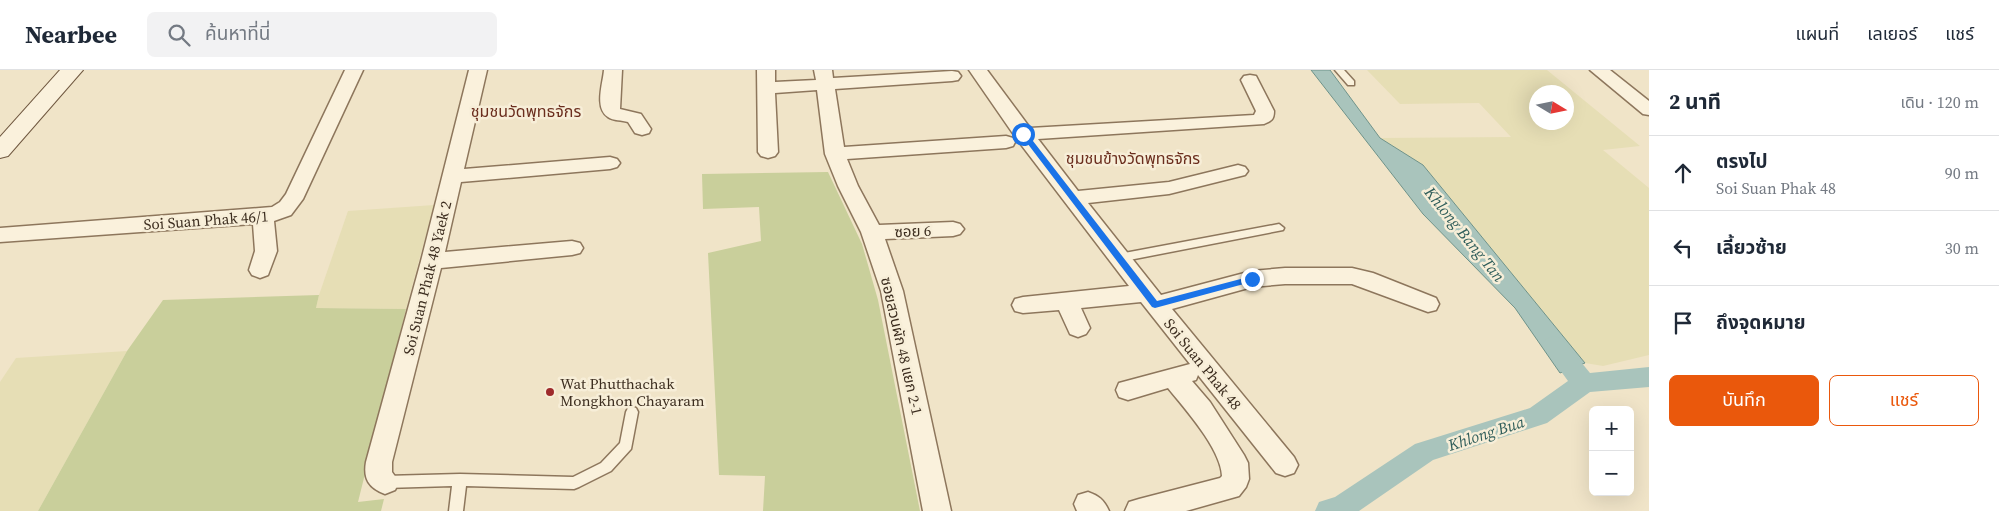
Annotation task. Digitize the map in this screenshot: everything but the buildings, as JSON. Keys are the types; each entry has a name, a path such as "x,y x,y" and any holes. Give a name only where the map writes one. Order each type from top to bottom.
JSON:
{"street":[{"path":"0,151 72,70"},
{"name":"Soi Suan Phak 46/1","path":"0,235 264,216 283,212 289,206 354,70"},
{"name":"Soi Suan Phak 48 Yaek 2","path":"385,482 380,480 378,476 379,462 432,261 478,70"},
{"path":"613,70 611,110 615,113 634,117 638,120 642,130"},
{"name":"Soi Suan Phak 48","path":"978,70 1015,138 1074,198 1150,299 1285,465"},
{"path":"1598,70 1649,110"},
{"path":"768,152 767,79 952,76"},
{"name":"ซอยสวนผัก 48 แยก 2-1","path":"824,77 835,154 848,186 872,232 892,291 936,511"},
{"path":"835,154 1257,120 1265,117 1265,111 1250,80"},
{"path":"453,176 610,163"},
{"path":"1074,198 1169,188 1238,171"},
{"path":"260,270 266,251 263,229 264,216"},
{"name":"ซอย 6","path":"872,232 954,229"},
{"path":"432,261 572,248"},
{"path":"1023,305 1067,301 1150,299 1252,279 1285,276 1358,277 1428,304"},
{"path":"1067,301 1078,328"},
{"path":"1128,390 1174,378 1204,366"},
{"path":"1139,511 1229,488 1236,479 1235,463 1201,410 1174,378"}],"lane":[{"path":"1339,70 1351,83"},
{"path":"1119,258 1279,228"},
{"path":"385,482 460,480 574,483 606,468 626,446 632,412"},
{"path":"456,511 460,480"}],"shaded area":[{"path":"1367,70 1547,70 1565,85 1529,85 1529,130 1574,130 1574,92 1640,146 1603,150 1649,188 1649,355 1603,366 1585,363 1423,165 1380,138 1511,137 1479,103 1400,104"},
{"path":"434,205 406,309 316,308 348,211"},
{"path":"127,351 38,511 0,511 0,382 16,358"}],"green space":[{"path":"828,172 862,244 878,300 920,511 763,511 765,476 719,475 708,253 761,241 759,207 703,209 702,174"},
{"path":"319,295 316,308 406,309 358,502 384,499 381,511 38,511 127,351 163,300"}],"water":[{"path":"1311,70 1330,70 1380,138 1423,165 1585,363 1560,373 1515,308 1423,214"}],"waterway":[{"name":"Khlong Bang Tan","path":"1554,345 1584,383"},
{"name":"Khlong Bua","path":"1584,383 1649,377"},
{"name":"Khlong Bua","path":"1329,511 1343,507 1424,452 1538,416 1584,383"}],"place":[{"name":"Wat Phutthachak Mongkhon Chayaram","path":"550,392"}],"district":[{"name":"ชุมชนวัดพุทธจักร","path":"526,111"},
{"name":"ชุมชนข้างวัดพุทธจักร","path":"1133,158"}],"route":[{"path":"1023,134 1155,305 1252,279"}]}
